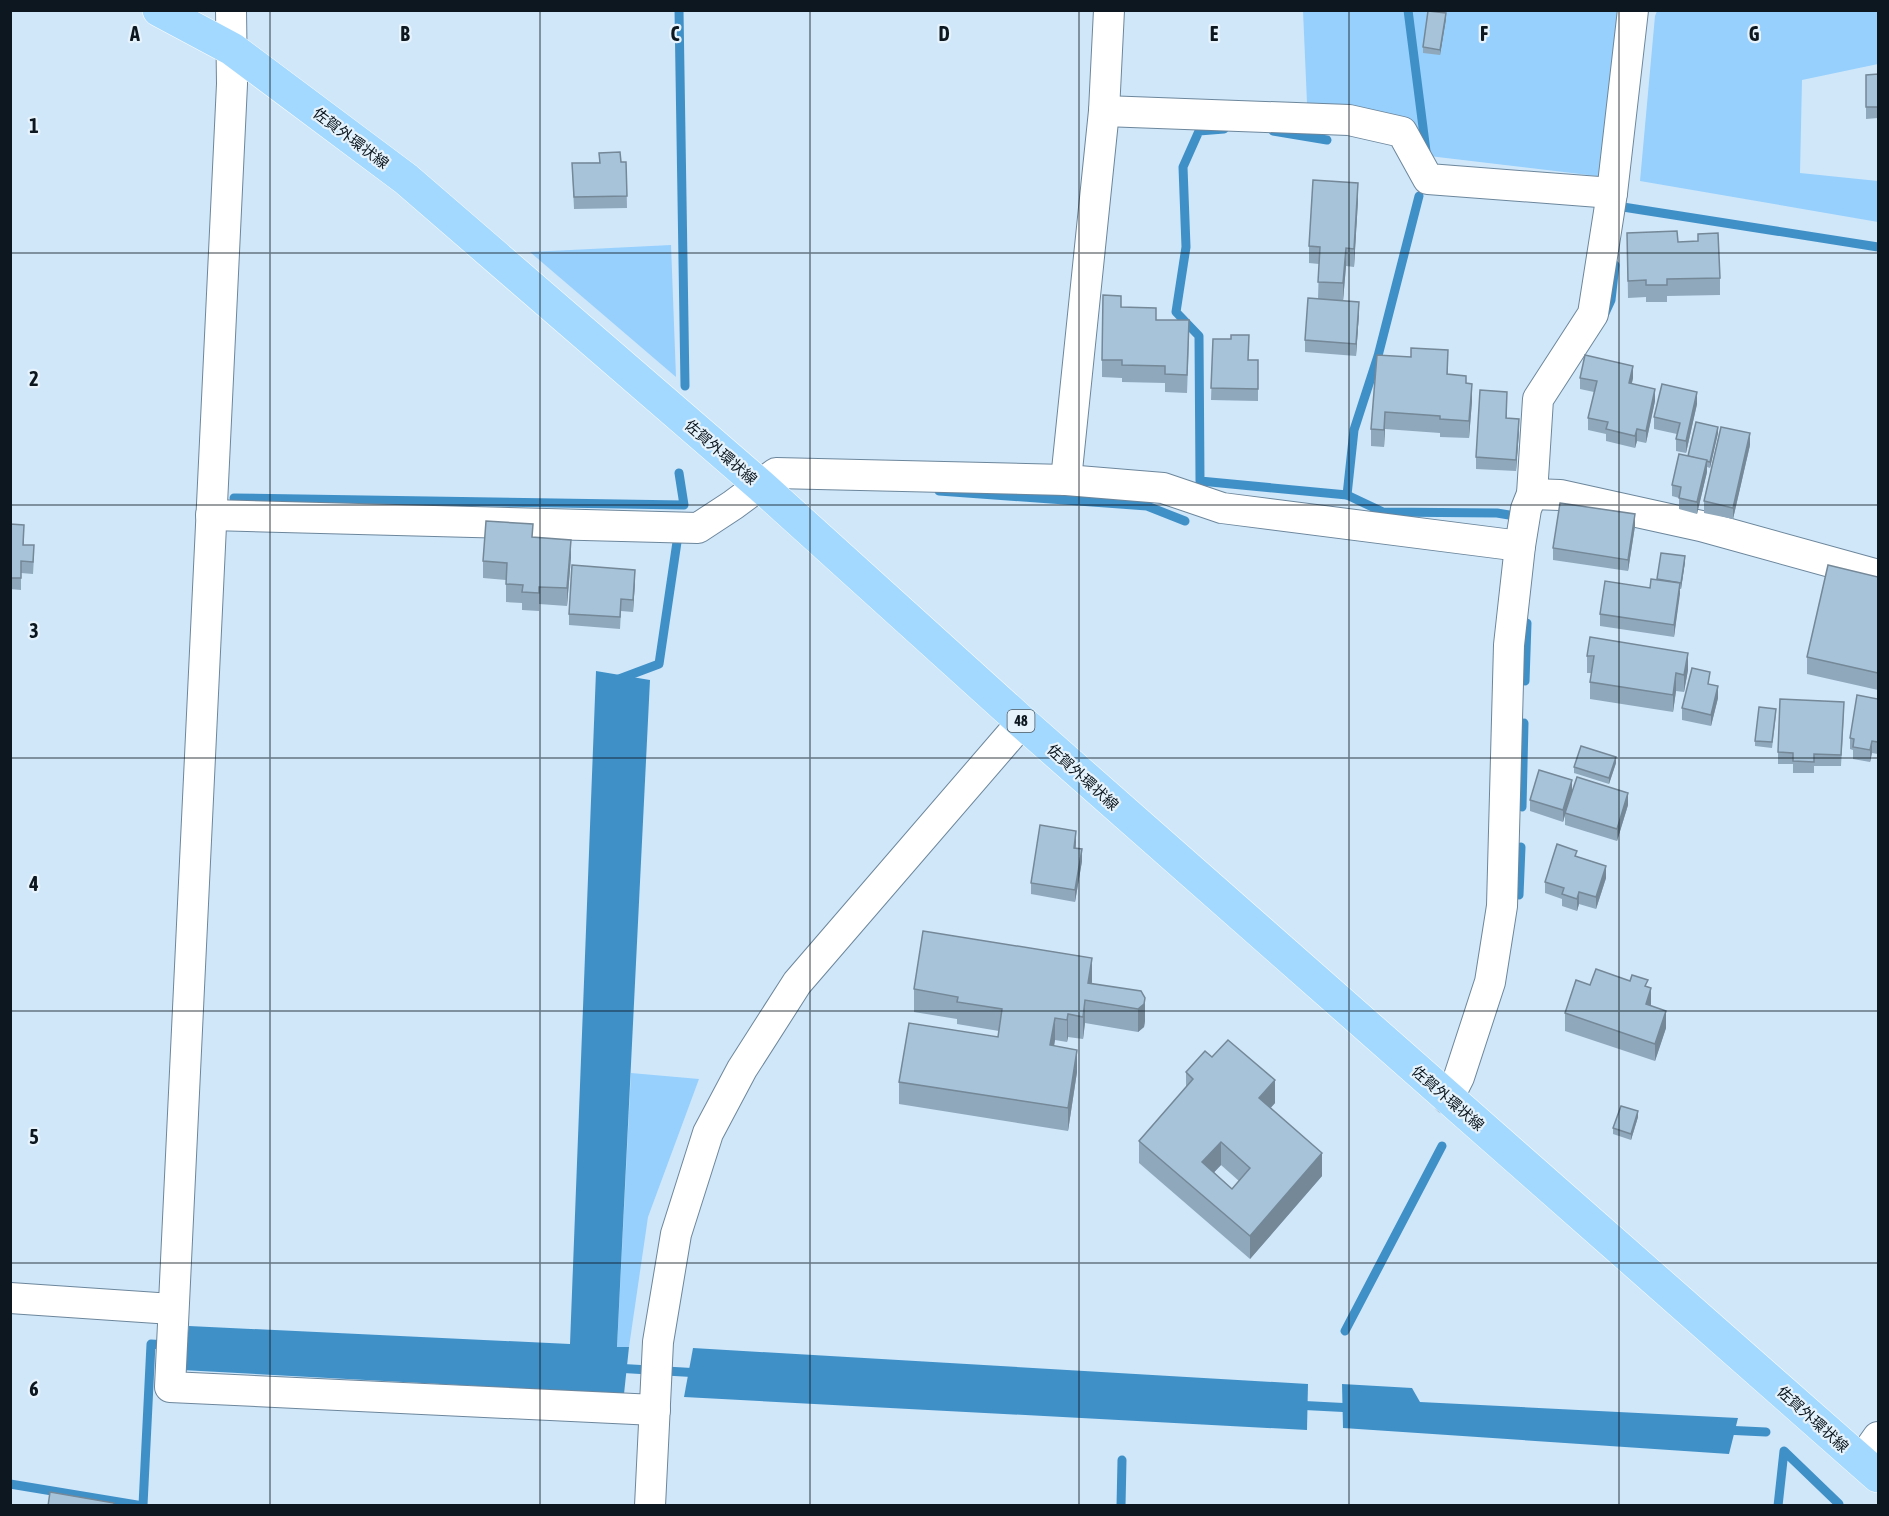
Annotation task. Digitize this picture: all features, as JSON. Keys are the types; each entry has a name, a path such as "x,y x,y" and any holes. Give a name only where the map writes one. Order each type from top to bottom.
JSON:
{"main road":[{"name":"佐賀外環状線","path":"159,10 232,49 406,179 761,486 1022,722 1448,1099 1691,1310 1873,1458"}],"street":[{"path":"231,10 232,84 170,1387 655,1410"},
{"path":"1066,480 1104,111 1109,10"},
{"path":"1448,1099 1459,1077 1490,982 1502,906 1509,645 1532,516 1538,399 1593,314 1612,193 1633,10"},
{"path":"1104,111 1349,120 1402,132 1428,179 1612,193"},
{"path":"211,515 698,528 761,486 776,473 1066,480 1163,488 1222,508 1532,516 1701,526 1878,575"},
{"path":"650,1506 658,1342 676,1234 708,1133 742,1069 797,983 1022,722"},
{"path":"14,1298 171,1333"}],"shaded area":[{"path":"1303,11 1625,11 1605,177 1429,156 1397,116 1307,103"},
{"path":"1657,11 1878,11 1878,64 1802,80 1800,173 1878,181 1878,222 1640,181"},
{"path":"671,245 676,377 530,252"},
{"path":"596,671 650,680 617,1347 629,1347 624,1394 182,1370 189,1326 570,1344"},
{"path":"631,1073 699,1079 648,1217 629,1347 617,1348"},
{"path":"693,1348 1308,1384 1307,1430 684,1397"},
{"path":"1342,1384 1412,1388 1420,1402 1738,1418 1729,1454 1343,1428"}],"building":[{"path":"1428,11 1446,13 1440,50 1423,47"},
{"path":"1878,74 1878,107 1866,107 1866,75"},
{"path":"620,152 621,162 626,162 627,196 574,197 572,163 600,163 599,153"},
{"path":"1313,180 1358,183 1354,249 1346,248 1343,283 1318,282 1320,247 1309,246"},
{"path":"1677,231 1678,242 1698,241 1698,234 1718,233 1720,278 1667,279 1667,285 1646,285 1646,280 1628,281 1627,233"},
{"path":"1103,295 1121,296 1121,307 1156,308 1156,320 1189,320 1187,375 1165,374 1165,366 1122,365 1122,360 1102,360"},
{"path":"1308,298 1359,302 1356,344 1305,340"},
{"path":"1231,335 1249,335 1248,360 1258,360 1258,389 1211,388 1213,339 1231,339"},
{"path":"1411,348 1448,350 1447,374 1466,376 1466,383 1472,384 1469,421 1440,419 1440,416 1385,412 1384,430 1371,429 1377,355 1411,357"},
{"path":"1585,355 1633,366 1629,383 1655,389 1646,431 1637,429 1635,436 1606,429 1608,422 1588,418 1597,381 1580,378"},
{"path":"1662,384 1697,392 1686,441 1676,439 1680,423 1654,417"},
{"path":"1480,390 1507,392 1506,418 1519,419 1516,460 1476,457"},
{"path":"1696,422 1718,427 1710,462 1688,456"},
{"path":"1721,427 1750,433 1733,508 1704,501"},
{"path":"1679,454 1707,460 1697,502 1679,498 1681,487 1672,485"},
{"path":"1560,503 1635,514 1628,560 1553,548"},
{"path":"486,521 533,524 532,537 571,540 567,588 539,587 539,593 522,592 523,585 506,584 507,563 483,561"},
{"path":"10,524 24,525 23,545 34,545 33,562 21,561 21,578 10,578"},
{"path":"1661,553 1685,556 1681,583 1657,579"},
{"path":"572,565 635,570 633,600 621,599 620,617 569,614"},
{"path":"1828,565 1878,577 1878,673 1807,657"},
{"path":"1651,579 1680,583 1674,625 1600,614 1605,581 1650,588"},
{"path":"1590,637 1688,653 1684,675 1676,673 1673,695 1590,682 1594,656 1587,656"},
{"path":"1692,668 1710,672 1708,684 1718,686 1711,715 1682,708"},
{"path":"1857,695 1878,699 1878,742 1872,741 1870,750 1853,747 1854,739 1850,738"},
{"path":"1780,699 1844,702 1841,755 1814,754 1814,762 1793,761 1793,753 1778,752"},
{"path":"1759,707 1776,709 1772,742 1755,741"},
{"path":"1581,746 1616,757 1609,778 1574,767"},
{"path":"1539,770 1572,780 1563,810 1530,800"},
{"path":"1577,777 1628,793 1617,829 1565,813"},
{"path":"1040,825 1076,831 1074,848 1082,849 1075,890 1031,883"},
{"path":"1557,844 1577,851 1575,856 1606,866 1596,897 1579,892 1577,899 1562,894 1564,888 1545,882"},
{"path":"923,931 1092,958 1088,983 1141,991 1145,998 1144,1004 1138,1009 1085,1000 1083,1017 1068,1014 1067,1020 1055,1018 1050,1045 1077,1050 1068,1108 899,1082 909,1023 998,1037 1002,1009 957,1002 958,997 914,989"},
{"path":"1596,969 1630,981 1632,975 1648,980 1645,986 1651,988 1646,1004 1666,1011 1655,1044 1565,1013 1576,980 1590,985"},
{"path":"1228,1040 1275,1080 1259,1098 1322,1153 1250,1236 1139,1141 1193,1079 1186,1072 1205,1051 1212,1057","holes":["1221,1142 1250,1168 1232,1189 1202,1162"]},
{"path":"1621,1106 1638,1111 1631,1134 1613,1128"},
{"path":"50,1492 114,1503 113,1506 48,1506"}],"waterway":[{"path":"679,10 685,386"},
{"path":"1408,10 1426,151"},
{"path":"1224,129 1199,131 1183,167 1186,247 1176,312 1199,336 1200,481 1347,495 1383,512 1497,513 1521,517"},
{"path":"1273,131 1327,140"},
{"path":"1347,495 1354,430 1378,356 1419,196"},
{"path":"1623,207 1878,247"},
{"path":"1605,313 1611,300 1615,265"},
{"path":"234,498 684,505 679,473"},
{"path":"939,491 1147,506 1185,521"},
{"path":"619,681 619,679 659,664 677,542"},
{"path":"1525,681 1527,623"},
{"path":"1522,807 1524,723"},
{"path":"1519,895 1521,847"},
{"path":"1345,1331 1442,1146"},
{"path":"143,1505 151,1344 167,1345"},
{"path":"615,1368 700,1373"},
{"path":"1295,1405 1353,1408"},
{"path":"1724,1430 1766,1432"},
{"path":"1778,1506 1784,1451 1839,1504"},
{"path":"1121,1506 1122,1460"},
{"path":"10,1484 143,1506"}]}
